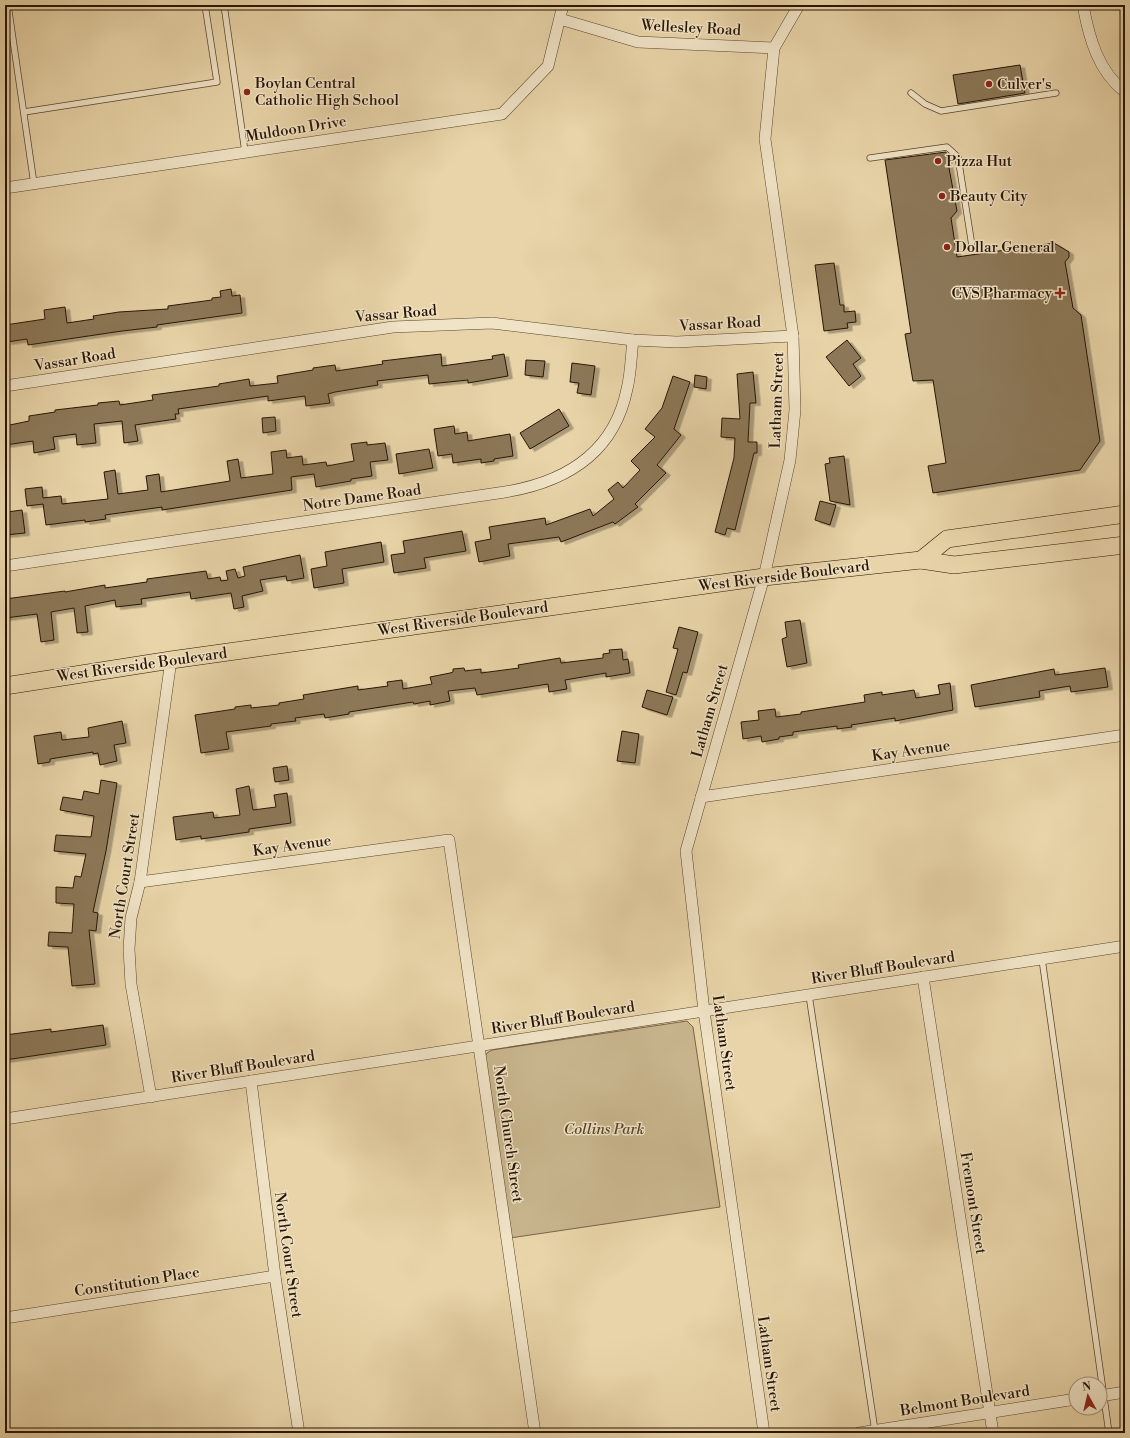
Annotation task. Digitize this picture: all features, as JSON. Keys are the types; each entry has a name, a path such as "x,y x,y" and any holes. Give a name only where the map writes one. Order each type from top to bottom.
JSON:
{"main road":[{"path":"921,560 947,539 1125,514"},
{"name":"West Riverside Boulevard","path":"5,686 171,660 764,577 921,560 954,565 1125,545"}],"street":[{"name":"Muldoon Drive","path":"5,188 502,114 548,66 562,5"},
{"name":"Latham Street","path":"764,1433 704,1011 686,851 764,577 790,460 795,410 793,336 765,139 774,48 799,5"},
{"path":"1083,5 1088,35 1095,53 1103,67 1125,92"},
{"name":"Wellesley Road","path":"560,19 638,42 774,48"},
{"name":"Vassar Road","path":"5,386 393,327 492,323 633,340 677,342 793,336"},
{"name":"Notre Dame Road","path":"5,566 505,492 526,488 552,480 574,469 594,452 608,435 620,414 627,388 633,340"},
{"name":"North Court Street","path":"151,1097 131,984 129,949 131,918 140,882 171,660"},
{"name":"Kay Avenue","path":"701,797 1125,735"},
{"name":"Kay Avenue","path":"140,882 449,840"},
{"name":"North Church Street","path":"449,840 535,1433"},
{"name":"River Bluff Boulevard","path":"5,1119 1125,946"},
{"name":"Fremont Street","path":"923,977 993,1433"},
{"name":"North Court Street","path":"250,1081 275,1276 299,1433"},
{"name":"Constitution Place","path":"5,1318 275,1276"},
{"path":"1108,1395 1125,1392"},
{"name":"Belmont Boulevard","path":"859,1433 875,1432 990,1412 1068,1401"}],"lane":[{"path":"8,5 34,184"},
{"path":"24,112 217,82 205,5"},
{"path":"224,5 245,152"},
{"path":"911,94 925,104 941,111 1056,93"},
{"path":"870,158 947,146 958,157 972,246"},
{"path":"1042,958 1099,1376"},
{"path":"809,995 875,1432"},
{"path":"1106,1416 1109,1433"}],"green space":[{"name":"Collins Park","path":"687,1021 693,1027 720,1207 510,1238 485,1057 487,1053 492,1050"}],"building":[{"name":"Culver's","path":"1020,65 1025,93 958,104 953,75"},
{"path":"946,152 957,211 951,218 957,257 1054,243 1069,252 1069,257 1065,262 1073,308 1081,315 1100,441 1080,470 933,493 928,466 946,463 933,380 913,381 905,334 911,333 885,160"},
{"path":"834,263 840,305 844,305 844,312 855,311 856,322 847,323 848,328 824,331 815,265"},
{"path":"231,289 232,296 240,295 242,313 157,325 157,327 28,345 27,339 7,342 5,325 45,319 44,310 65,307 67,323 94,319 93,316 119,312 168,309 168,306 212,300 212,298 221,297 220,291"},
{"path":"847,340 861,358 853,364 861,376 849,386 826,357"},
{"path":"441,354 442,366 493,359 492,356 504,354 508,376 468,383 468,380 429,384 428,375 377,381 378,385 328,394 330,403 306,406 305,396 268,401 268,396 178,409 179,414 175,414 176,419 135,425 138,441 124,443 122,421 94,424 96,443 77,445 76,434 53,437 55,449 34,453 33,441 5,445 5,426 29,421 29,416 55,412 55,410 98,405 98,403 119,401 120,405 153,400 152,395 219,386 219,384 249,379 250,386 278,383 277,376 313,370 313,368 335,365 336,371 383,364 382,361"},
{"path":"526,360 545,361 543,377 525,375"},
{"path":"572,363 595,366 591,395 577,393 579,383 570,382"},
{"path":"753,372 756,403 750,403 748,442 757,442 757,453 754,453 735,530 727,528 725,535 715,532 734,458 735,438 721,437 722,418 740,419 737,374"},
{"path":"695,375 707,377 706,389 694,387"},
{"path":"673,376 690,382 674,429 681,435 657,465 666,473 635,504 638,507 615,524 613,522 561,542 559,537 508,544 510,556 479,562 475,542 491,539 489,527 545,518 546,525 590,509 593,516 614,499 608,490 618,482 623,488 640,470 631,461 655,437 645,429 662,408"},
{"path":"559,409 569,426 530,449 520,433"},
{"path":"275,417 276,431 263,433 262,418"},
{"path":"454,426 455,434 467,432 468,441 510,434 513,456 481,463 481,459 453,463 452,454 438,456 434,429"},
{"path":"367,442 367,445 385,443 388,460 370,462 372,476 351,479 351,481 316,487 314,474 291,477 292,490 162,510 162,507 105,515 106,519 85,522 85,520 46,525 43,504 27,506 25,489 42,487 43,498 61,496 62,504 108,499 104,472 115,470 118,494 148,490 146,476 159,474 161,492 230,481 227,461 238,459 241,478 273,474 271,452 286,450 287,458 302,456 303,465 326,462 327,466 354,461 351,444"},
{"path":"429,449 433,468 399,474 396,454"},
{"path":"844,456 850,505 830,501 825,464 830,463 829,458"},
{"path":"820,501 836,505 830,525 815,520"},
{"path":"22,510 25,533 5,535 5,516 8,516 7,512"},
{"path":"462,531 466,551 424,558 426,568 394,573 391,555 405,553 403,541"},
{"path":"381,542 384,562 342,569 344,583 314,588 311,569 327,566 325,552"},
{"path":"300,555 304,578 287,581 286,576 260,580 263,591 242,596 244,607 234,609 231,593 191,599 190,592 141,599 142,604 116,607 115,600 85,606 88,632 77,633 74,608 51,612 54,640 41,642 37,614 5,618 5,599 65,592 105,585 105,588 147,582 147,579 206,571 208,579 220,577 221,581 228,580 226,571 235,569 238,578 245,576 243,567"},
{"path":"800,620 807,663 787,667 782,639 787,637 785,622"},
{"path":"679,627 698,632 687,673 683,672 676,695 666,692 678,649 673,648"},
{"path":"622,649 623,660 628,659 630,673 606,677 606,673 565,680 567,689 549,692 548,684 477,695 475,688 448,691 450,701 430,705 430,701 414,704 413,702 349,712 349,714 325,718 324,714 295,718 296,721 226,732 229,749 201,753 195,715 251,705 251,708 279,705 279,703 304,699 303,695 358,686 358,690 388,686 387,682 402,680 403,689 432,684 430,677 453,672 453,669 464,668 465,671 481,669 481,673 519,668 518,665 560,658 561,663 603,658 603,654 610,653 609,650"},
{"path":"1105,668 1108,687 1071,692 1070,686 1039,691 1040,697 975,707 971,685 1054,669 1055,675"},
{"path":"950,683 953,710 895,721 895,718 851,725 852,727 837,729 837,726 793,732 793,735 762,742 761,736 743,739 741,722 759,720 758,711 775,709 776,717 801,714 801,712 865,702 864,695 882,692 882,695 914,690 916,698 940,694 938,685"},
{"path":"647,690 673,697 667,715 642,707"},
{"path":"122,721 126,743 114,745 117,761 100,765 98,753 93,754 93,752 50,759 50,762 38,764 34,736 61,732 62,740 89,737 88,728"},
{"path":"622,731 639,734 635,763 617,761"},
{"path":"287,766 289,780 275,782 273,768"},
{"path":"101,780 117,783 106,851 93,912 98,913 96,931 89,930 95,984 72,986 68,947 48,946 49,932 72,933 74,904 56,903 56,887 73,888 75,876 81,877 86,854 54,851 56,835 91,837 94,816 60,810 63,797 82,800 84,791 99,794"},
{"path":"249,786 253,810 276,807 274,795 287,793 291,823 249,829 249,832 201,839 201,836 176,840 173,817 213,812 214,818 240,815 236,789"},
{"path":"103,1025 106,1045 5,1060 5,1035 51,1029 51,1032"}],"place":[{"name":"Culver's","path":"989,84"},
{"name":"Boylan Central Catholic High School","path":"247,92"},
{"name":"Pizza Hut","path":"938,161"},
{"name":"Beauty City","path":"942,196"},
{"name":"Dollar General","path":"947,247"},
{"name":"CVS Pharmacy","path":"1060,293"}]}
